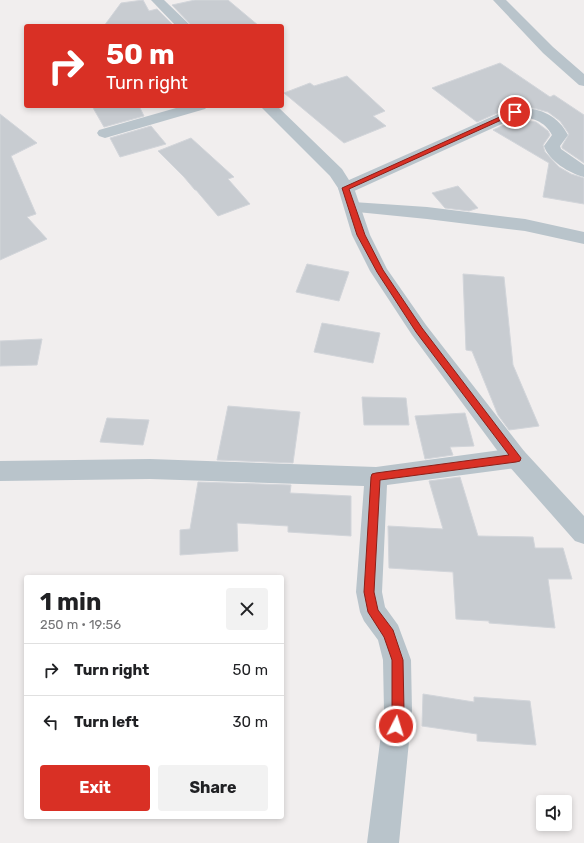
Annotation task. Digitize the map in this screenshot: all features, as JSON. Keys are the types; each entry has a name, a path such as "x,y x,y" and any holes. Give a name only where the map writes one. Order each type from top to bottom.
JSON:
{"street":[{"path":"157,0 182,24"},
{"path":"499,0 548,50 584,82"},
{"path":"105,134 193,108"},
{"path":"270,108 325,160 336,173 346,188 361,235 379,271 419,330 516,458 584,533"},
{"path":"346,188 510,114 522,111 544,118 556,129 560,135 552,146 553,151 584,172"},
{"path":"353,207 427,213 525,225 584,238"},
{"path":"0,471 150,469 376,477 516,458"},
{"path":"376,477 369,592 373,612 389,634 397,660 398,711 383,843"}],"building":[{"path":"143,0 149,11 157,9 172,24 105,24 121,3"},
{"path":"195,0 228,0 257,24 190,24 172,5"},
{"path":"500,63 550,97 554,95 584,115 584,163 562,148 569,134 560,121 548,112 533,108 517,107 504,110 477,122 432,88"},
{"path":"347,76 385,111 373,116 386,126 344,143 284,93 310,83 314,86"},
{"path":"93,108 140,108 144,116 104,127"},
{"path":"0,114 37,143 11,156 36,214 27,217 47,239 0,260"},
{"path":"517,119 536,122 548,131 550,135 543,145 545,152 559,167 571,174 584,178 584,204 543,197 549,163 493,130"},
{"path":"151,126 166,144 120,157 110,138"},
{"path":"191,138 234,177 228,179 250,204 218,216 184,177 158,151"},
{"path":"458,186 478,208 469,211 445,208 432,193"},
{"path":"307,264 349,272 339,301 296,292"},
{"path":"463,274 504,277 513,365 539,426 509,430 498,415 472,351 466,350"},
{"path":"322,323 380,333 373,363 314,352"},
{"path":"42,339 37,365 0,366 0,341"},
{"path":"362,397 406,398 409,425 364,425"},
{"path":"228,406 300,412 293,463 217,460"},
{"path":"465,413 474,446 450,447 453,455 425,459 415,416"},
{"path":"107,418 149,420 143,445 100,442"},
{"path":"460,477 478,536 533,537 535,548 563,548 572,579 548,579 555,628 456,619 453,572 389,568 388,526 443,529 429,481"},
{"path":"198,482 291,485 290,493 351,496 351,536 288,532 288,526 237,523 238,551 180,555 180,530 190,529"},
{"path":"423,694 474,702 474,697 530,701 536,745 477,741 477,734 422,726"}],"route":[{"path":"396,726 398,711 397,660 389,634 373,612 369,592 376,477 516,458 419,330 379,271 361,235 346,188 515,112"}]}
